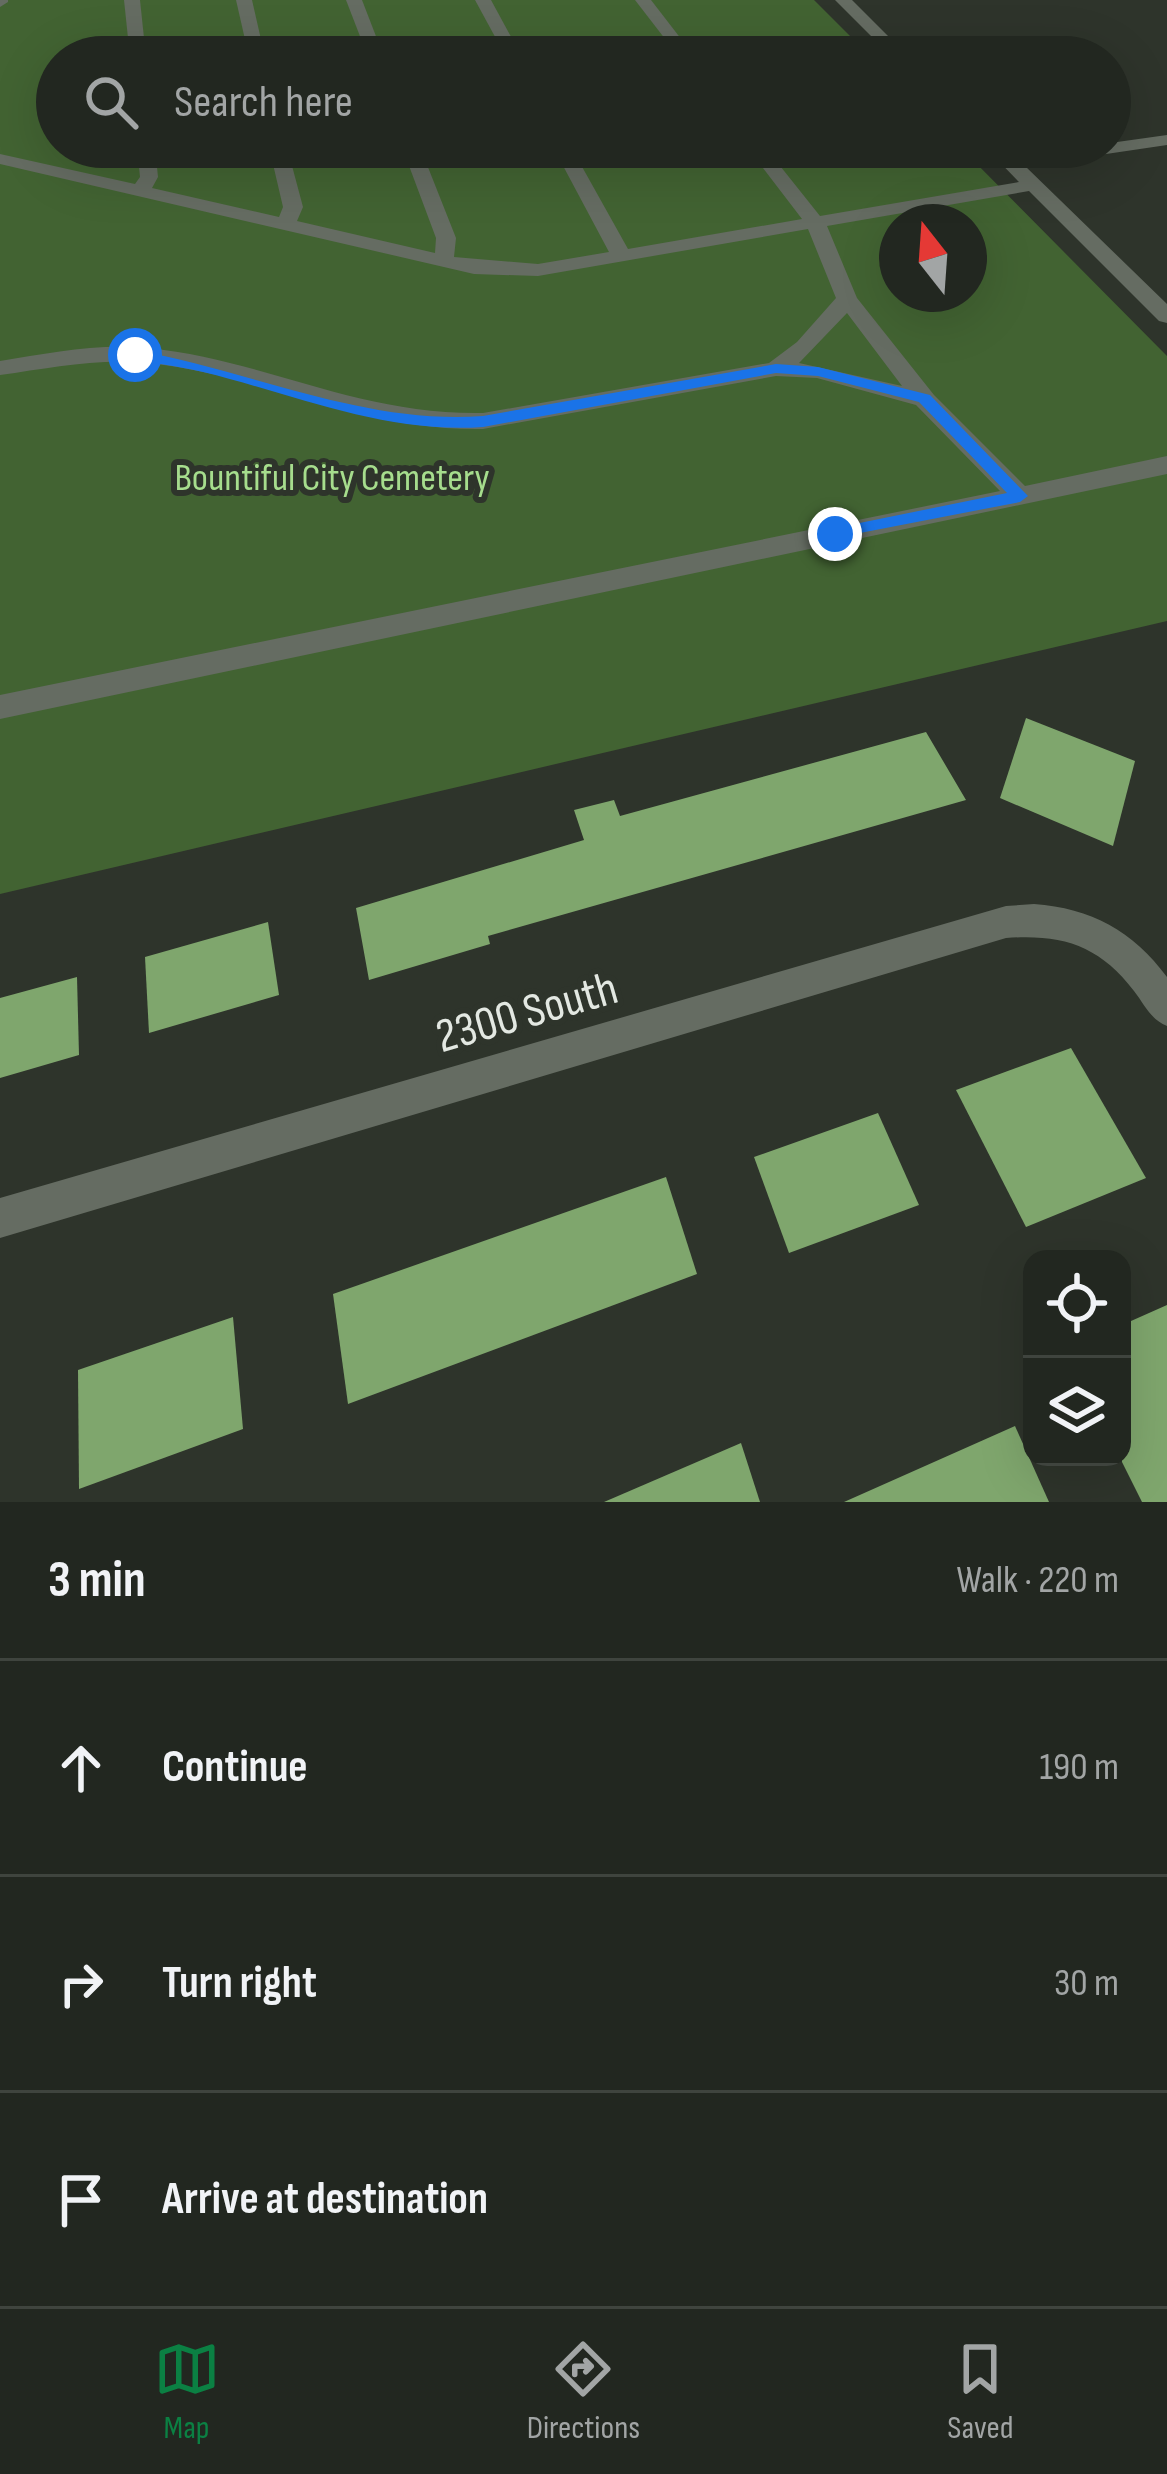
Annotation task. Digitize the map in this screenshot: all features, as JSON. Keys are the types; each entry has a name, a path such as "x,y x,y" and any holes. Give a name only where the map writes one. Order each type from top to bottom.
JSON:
{"street":[{"path":"132,0 136,36"},
{"path":"244,0 252,36"},
{"path":"354,0 368,36"},
{"path":"483,0 503,36"},
{"path":"643,0 671,36"},
{"path":"843,0 880,36"},
{"path":"1131,146 1167,140"},
{"path":"0,160 36,168"},
{"path":"36,168 474,268 538,270 1034,185"},
{"path":"141,191 148,168"},
{"path":"283,168 293,207 286,225"},
{"path":"419,168 446,238 445,261"},
{"path":"573,168 621,255"},
{"path":"772,168 814,222 847,299 924,399 1020,496"},
{"path":"1015,168 1167,316"},
{"path":"776,369 805,346 847,299"},
{"path":"0,368 92,356 166,358 377,416 441,424 483,422 776,369 818,371 924,399"},
{"path":"0,707 1167,465"},
{"name":"2300 South","path":"0,1218 1006,922 1055,919 1082,925 1131,958 1167,1008"}],"green space":[{"name":"Bountiful City Cemetery","path":"0,0 814,0 850,36 36,36 36,168 981,168 1167,356 1167,621 0,894"}],"building":[{"path":"1026,718 1135,761 1113,846 1000,798"},
{"path":"926,732 966,800 488,936 490,944 369,980 356,908 584,840 574,810 614,800 620,816"},
{"path":"268,922 279,995 149,1033 145,957"},
{"path":"77,977 79,1055 0,1078 0,998"},
{"path":"1071,1048 1146,1178 1026,1227 956,1090"},
{"path":"878,1113 919,1205 789,1253 754,1157"},
{"path":"666,1177 697,1274 348,1404 333,1294"},
{"path":"1167,1305 1167,1502 1142,1502 1124,1466 1131,1466 1131,1321"},
{"path":"233,1317 243,1429 79,1489 78,1370"},
{"path":"1015,1426 1023,1444 1023,1466 1033,1466 1049,1502 844,1502"},
{"path":"741,1443 760,1502 604,1502"}],"route":[{"path":"135,355 202,367 377,416 441,424 483,422 776,369 818,371 924,399 1020,496 835,534"}]}
